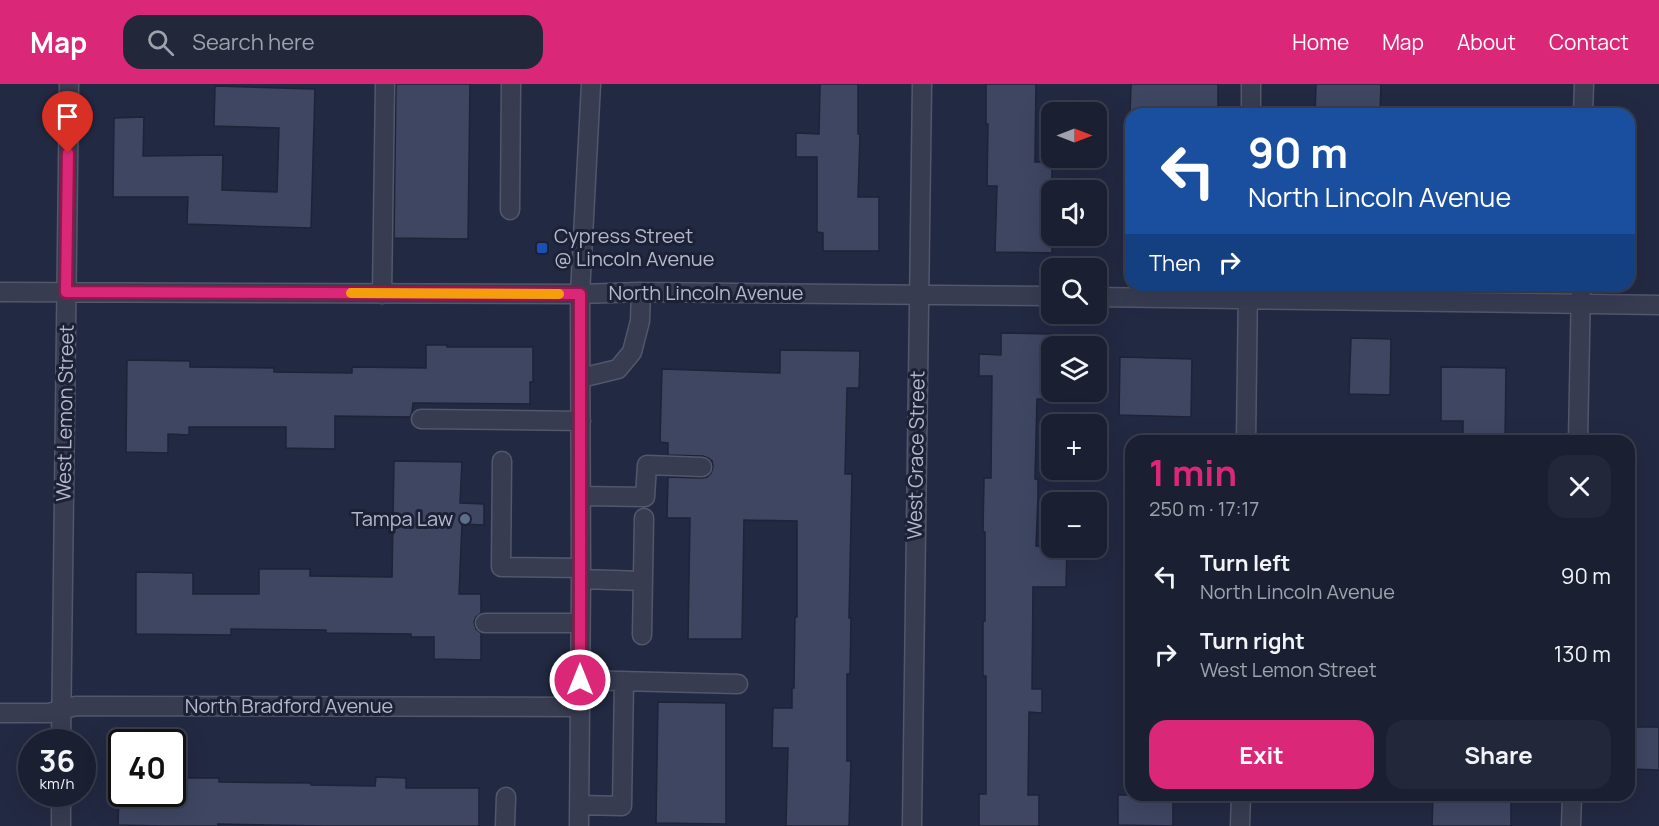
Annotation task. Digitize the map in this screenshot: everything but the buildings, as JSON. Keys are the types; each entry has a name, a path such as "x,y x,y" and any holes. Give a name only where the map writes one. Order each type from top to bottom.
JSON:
{"street":[{"name":"West Lemon Street","path":"61,729 69,84"},
{"path":"382,294 384,84"},
{"path":"510,210 511,84"},
{"path":"579,826 580,294 591,84"},
{"name":"West Grace Street","path":"912,826 922,84"},
{"path":"1251,84 1251,108"},
{"path":"1583,108 1584,84"},
{"name":"North Lincoln Avenue","path":"0,292 382,294 641,292 1041,296"},
{"path":"581,378 618,369 632,352 640,321 641,292"},
{"path":"1246,435 1248,292"},
{"path":"1107,297 1248,292 1580,294 1659,304"},
{"path":"1578,435 1580,294"},
{"path":"421,419 581,421"},
{"path":"501,461 501,567 643,581"},
{"path":"581,496 645,497 647,465 702,467"},
{"path":"642,635 644,518"},
{"path":"485,623 580,623"},
{"path":"580,680 738,684"},
{"path":"579,805 622,806 624,681"},
{"name":"North Bradford Avenue","path":"0,713 49,713 76,706 580,707"},
{"path":"505,826 506,797"},
{"path":"1240,826 1241,801"},
{"path":"1571,826 1572,801"},
{"path":"60,826 61,807"}],"slow traffic":[{"path":"351,293 559,294"}],"place":[{"name":"Cypress Street @ Lincoln Avenue","path":"542,248"},
{"name":"Tampa Law","path":"465,519"}],"route":[{"path":"68,153 66,292 580,294 580,680"}]}
